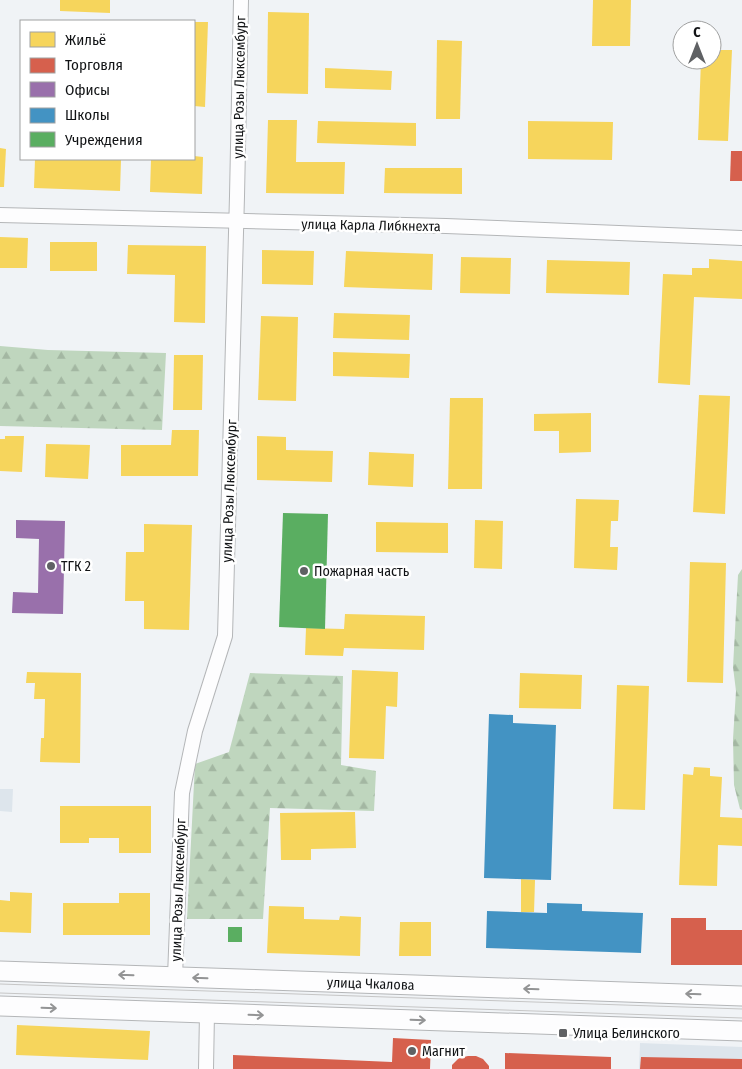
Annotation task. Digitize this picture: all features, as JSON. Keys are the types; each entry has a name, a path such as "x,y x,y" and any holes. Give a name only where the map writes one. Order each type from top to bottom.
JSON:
{"main road":[{"name":"улица Чкалова","path":"0,971 742,996"},
{"path":"0,1006 742,1031"}],"street":[{"name":"улица Розы Люксембург","path":"175,977 182,793 195,731 225,636 241,0"},
{"name":"улица Карла Либкнехта","path":"0,215 446,226 742,238"},
{"path":"206,1069 207,1013"}],"shaded area":[{"path":"0,789 13,789 12,812 0,811"},
{"path":"640,1043 742,1047 742,1069 639,1069"}],"green space":[{"path":"0,346 48,350 166,353 162,430 0,426"},
{"path":"742,569 742,810 740,809 734,785 733,739 736,691 733,667 738,575"},
{"path":"250,673 343,676 341,765 376,771 374,811 270,808 263,919 187,919 195,764 229,752"}],"building: Жильё":[{"path":"60,0 110,0 110,13 60,11"},
{"path":"593,0 631,0 630,46 592,46"},
{"path":"268,12 309,13 308,94 267,93"},
{"path":"195,22 208,22 205,107 195,106"},
{"path":"437,40 462,41 460,119 436,119"},
{"path":"722,50 732,50 728,141 698,140 701,70 722,70"},
{"path":"325,68 392,71 391,90 325,88"},
{"path":"268,120 297,120 296,162 345,162 344,194 266,193"},
{"path":"318,121 416,123 416,146 317,143"},
{"path":"528,121 613,122 612,160 528,159"},
{"path":"0,148 6,149 4,187 0,187"},
{"path":"195,156 203,157 202,194 150,192 151,160 195,160"},
{"path":"35,160 121,160 120,191 34,188"},
{"path":"385,168 462,168 462,194 384,193"},
{"path":"0,237 28,238 27,268 0,268"},
{"path":"50,242 97,242 97,271 50,271"},
{"path":"128,245 206,246 205,323 174,322 175,275 127,274"},
{"path":"262,250 314,251 313,285 262,284"},
{"path":"346,251 433,254 432,290 344,287"},
{"path":"461,257 511,258 510,294 460,293"},
{"path":"709,259 742,261 742,299 694,297 690,385 658,383 663,274 692,275 692,268 709,268"},
{"path":"547,260 630,262 629,295 546,293"},
{"path":"334,313 410,315 409,340 333,338"},
{"path":"261,316 298,317 296,401 258,400"},
{"path":"333,352 410,354 409,378 333,376"},
{"path":"174,355 203,355 202,410 173,410"},
{"path":"699,395 730,396 725,514 693,512"},
{"path":"450,398 483,398 482,489 448,489"},
{"path":"591,413 591,452 559,453 559,431 534,431 534,414"},
{"path":"172,430 199,430 198,476 121,476 121,445 171,445"},
{"path":"5,436 24,436 22,472 0,471 0,439 5,439"},
{"path":"257,436 286,437 286,450 333,451 332,482 257,480"},
{"path":"46,444 90,445 88,479 45,477"},
{"path":"369,452 414,454 413,487 368,485"},
{"path":"576,499 619,500 618,521 611,521 610,547 618,547 617,570 574,568"},
{"path":"475,520 503,521 502,569 474,568"},
{"path":"376,522 448,523 448,553 376,552"},
{"path":"144,524 192,525 189,630 144,629 144,601 125,601 126,552 144,552"},
{"path":"690,562 726,563 723,683 687,682"},
{"path":"345,614 425,616 424,650 344,648 343,656 305,655 306,628 344,629"},
{"path":"352,670 398,672 397,707 386,706 384,759 349,758"},
{"path":"27,672 81,673 80,763 40,762 41,738 44,738 45,699 34,699 35,683 26,683"},
{"path":"520,673 582,675 581,709 519,708"},
{"path":"617,685 649,686 645,810 613,809"},
{"path":"694,767 710,768 710,776 722,777 720,817 742,818 742,846 718,845 717,886 679,885 683,774 693,775"},
{"path":"60,806 151,806 151,853 119,853 119,838 89,838 89,843 60,843"},
{"path":"355,812 356,848 311,849 311,860 281,860 280,813"},
{"path":"521,879 535,880 534,912 521,912"},
{"path":"10,892 32,893 31,933 0,932 0,900 10,901"},
{"path":"119,893 150,893 150,935 63,935 63,903 119,903"},
{"path":"269,906 304,907 304,919 339,920 340,916 361,917 360,956 267,953"},
{"path":"400,922 431,922 431,956 399,956"},
{"path":"17,1025 150,1031 148,1060 16,1055"}],"building: Торговля":[{"path":"731,151 742,151 742,181 730,181"},
{"path":"671,918 706,918 706,930 742,930 742,965 671,965"},
{"path":"393,1038 431,1040 430,1069 233,1069 233,1055 392,1062"},
{"path":"505,1053 611,1057 611,1069 505,1069"},
{"path":"476,1056 483,1059 489,1066 489,1069 452,1069 452,1065 459,1058"},
{"path":"641,1057 742,1059 742,1069 640,1069"}],"building: Офисы":[{"name":"ТГК 2","path":"16,520 65,521 63,614 12,613 13,592 38,593 39,539 16,538"}],"building: Школы":[{"path":"489,714 513,715 513,723 556,725 551,880 484,878"},
{"path":"547,903 582,904 582,911 643,913 641,953 486,948 487,911 547,913"}],"building: Учреждения":[{"name":"Пожарная часть","path":"283,513 328,514 325,629 279,627"},
{"path":"228,927 242,927 242,942 228,942"}],"tram line":[{"path":"0,984 742,1009"},
{"path":"0,993 742,1018"}],"place":[{"name":"ТГК 2","path":"51,566"},
{"name":"Пожарная часть","path":"304,571"},
{"name":"Улица Белинского","path":"563,1033"},
{"name":"Магнит","path":"412,1051"}]}
